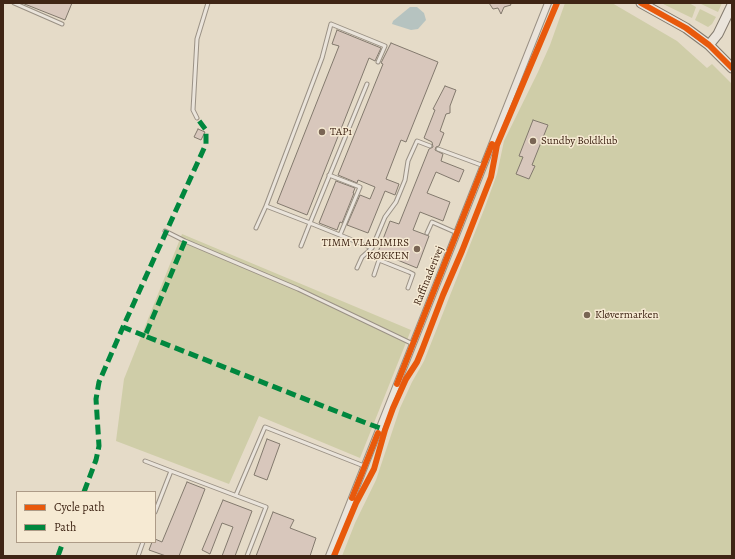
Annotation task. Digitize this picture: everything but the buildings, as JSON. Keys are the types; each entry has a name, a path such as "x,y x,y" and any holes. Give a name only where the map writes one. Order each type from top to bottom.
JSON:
{"street":[{"name":"Raffinaderivej","path":"329,556 548,3"},
{"path":"641,3 686,28 709,45 732,68"},
{"path":"709,45 728,20 732,4"}],"lane":[{"path":"14,3 62,24"},
{"path":"197,118 193,110 197,38 208,3"},
{"path":"256,228 266,206 322,58 331,24 385,46 378,62"},
{"path":"301,246 366,84"},
{"path":"357,268 362,257 372,248 385,217 396,202 405,180 408,161 417,141 430,146"},
{"path":"438,148 484,166"},
{"path":"329,175 360,187 340,235"},
{"path":"266,206 372,248"},
{"path":"427,233 432,222 457,233"},
{"path":"165,231 298,289 413,344"},
{"path":"374,275 379,260 413,274 408,288"},
{"path":"236,495 265,427 365,466"},
{"path":"145,461 266,507 246,556"},
{"path":"156,509 171,471"},
{"path":"138,556 143,543"}],"shaded area":[{"name":"Kløvermarken","path":"565,3 612,3 677,41 707,68 712,64 732,84 732,556 342,556 355,523 376,480 400,408 424,361 485,207 497,174 504,141 550,45"},
{"path":"661,3 689,3 696,7 692,18"},
{"path":"699,3 722,3 718,12"},
{"path":"410,7 417,7 424,13 426,20 418,29 411,30 392,24 393,21"},
{"path":"700,9 716,17 712,24 708,27 695,20"},
{"path":"182,234 411,330 360,458 259,416 229,484 116,441 124,379"}],"marked path":[{"path":"145,336 123,327 206,144 206,130 197,118"},
{"path":"185,241 145,336 380,428"},
{"path":"84,491 96,460 99,446 96,399 99,382 123,327"},
{"path":"58,556 63,543"}],"cycle path":[{"path":"334,556 356,503 374,469 393,408 406,379 417,362 462,251 491,177 497,145 557,3"},
{"path":"641,3 686,28 709,45 732,68"},
{"path":"397,384 492,144"},
{"path":"352,498 378,433"}],"place":[{"name":"TAP1","path":"322,132"},
{"name":"Sundby Boldklub","path":"533,141"},
{"name":"TIMM VLADIMIRS KØKKEN","path":"417,249"},
{"name":"Kløvermarken","path":"587,315"}]}
